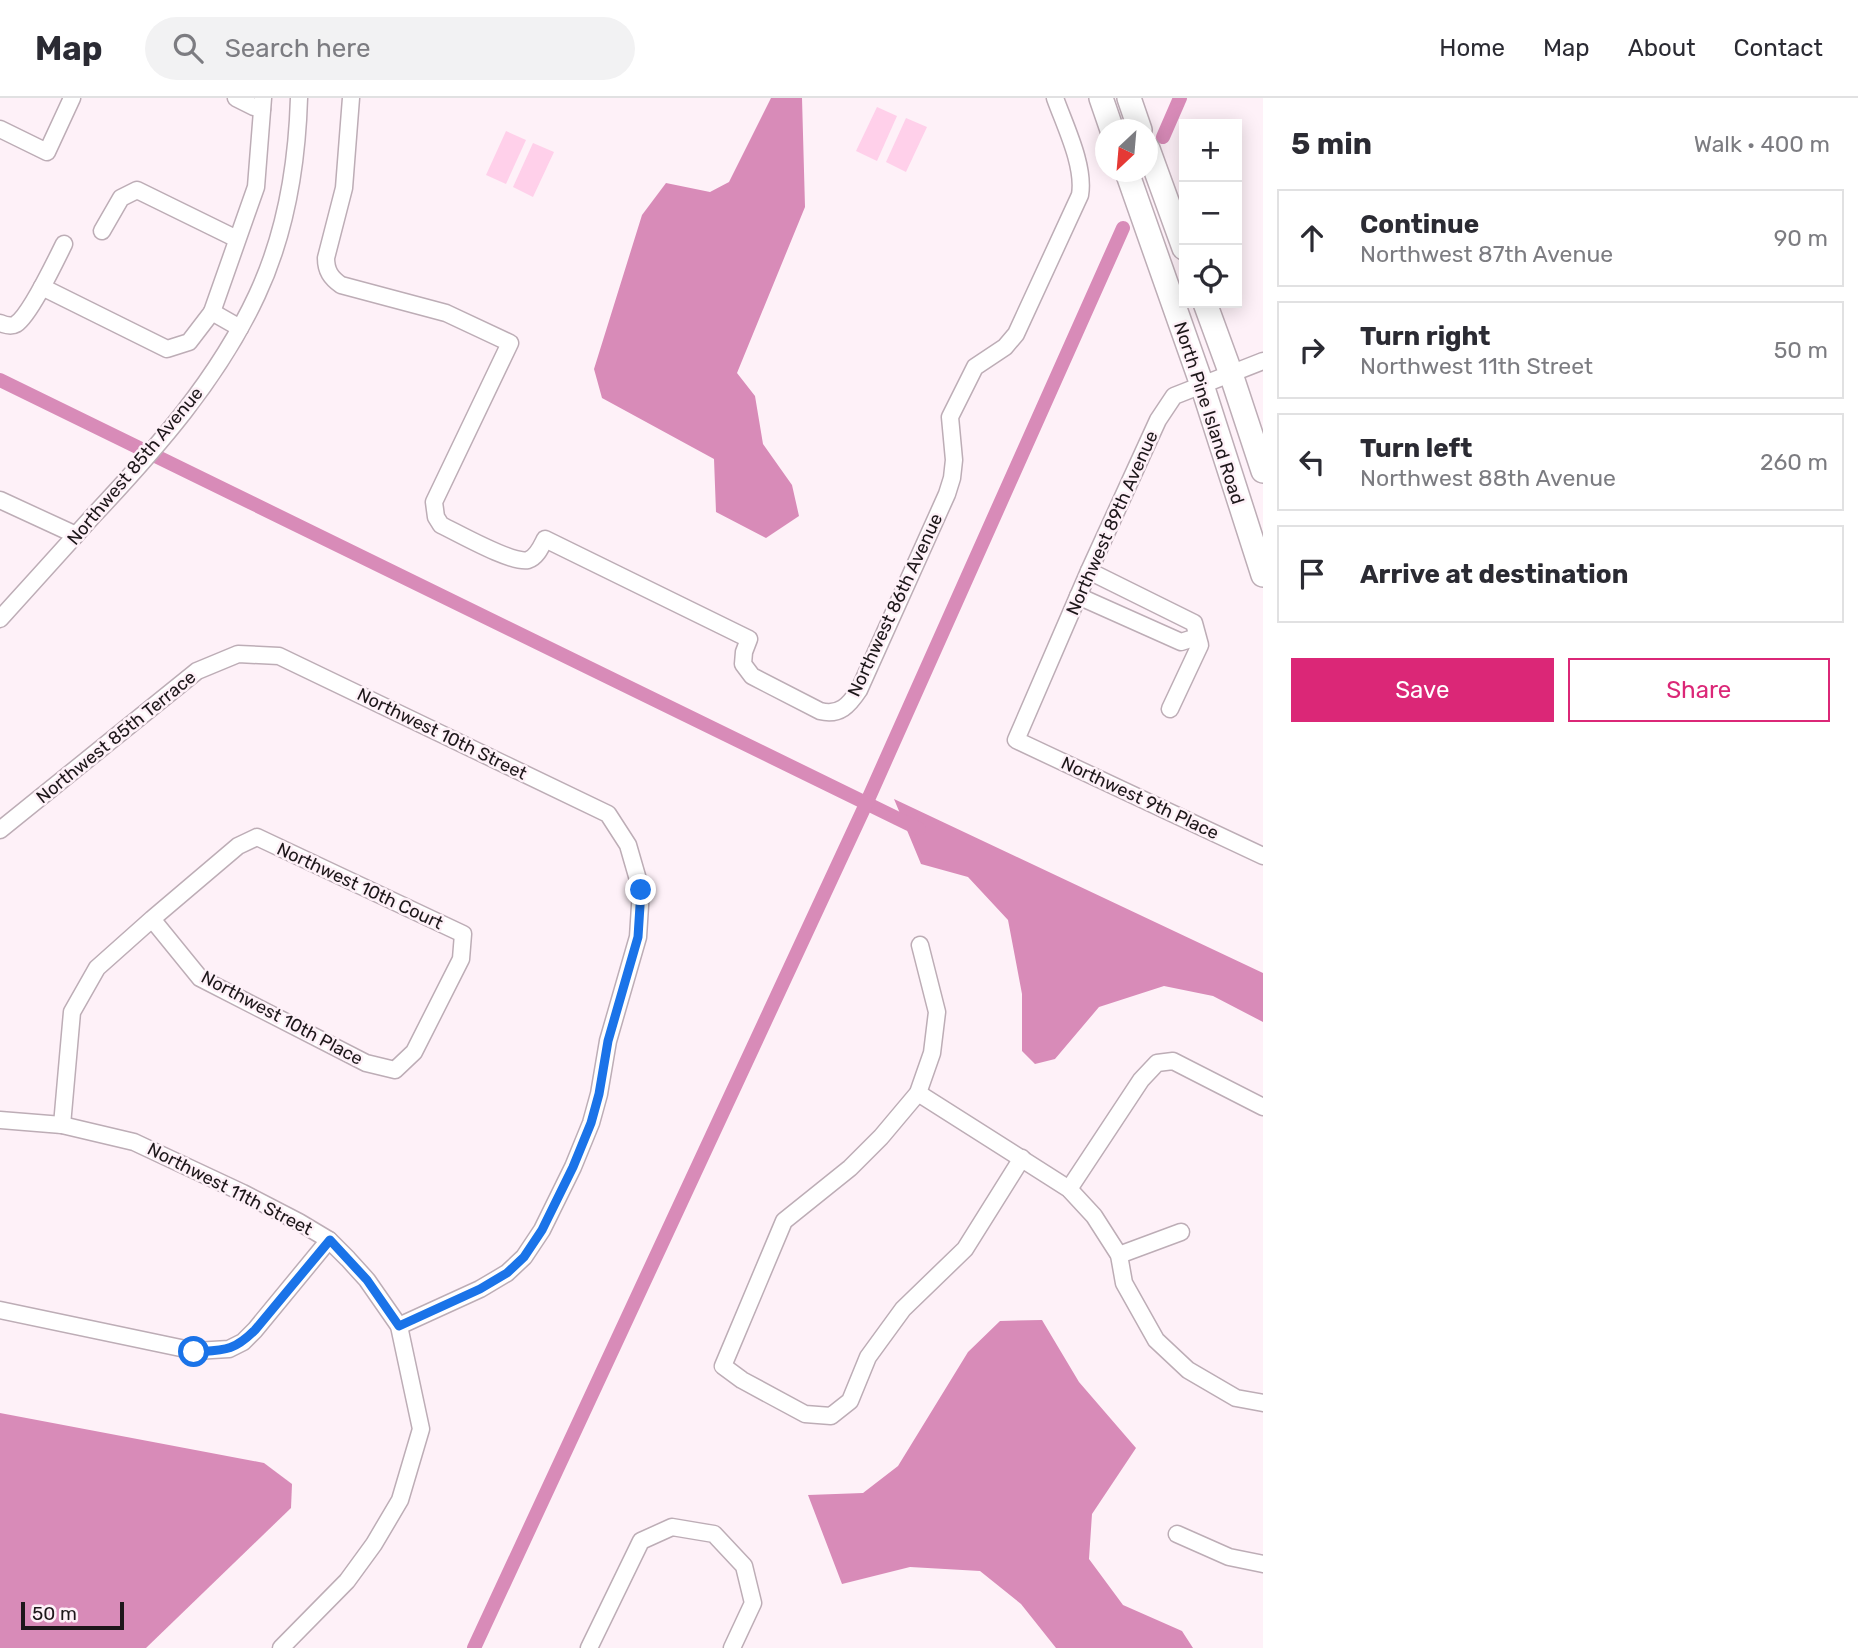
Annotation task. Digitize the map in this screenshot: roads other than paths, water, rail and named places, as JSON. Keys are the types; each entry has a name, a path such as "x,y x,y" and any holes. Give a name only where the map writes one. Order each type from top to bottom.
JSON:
{"main road":[{"path":"1101,98 1108,119"},
{"path":"1129,98 1136,119"},
{"path":"1158,178 1183,245"},
{"name":"North Pine Island Road","path":"1131,182 1202,385 1263,575"},
{"name":"North Pine Island Road","path":"1207,308 1263,471"}],"street":[{"path":"0,129 47,152 72,98"},
{"path":"42,288 167,349 189,342 212,312 256,187 263,103 254,107 236,98"},
{"name":"Northwest 85th Avenue","path":"0,619 138,468 178,419 240,328 258,293 283,220 292,178 299,98"},
{"name":"Northwest 86th Avenue","path":"351,98 344,188 326,258 326,267 332,279 341,285 446,313 510,343 434,502 436,517 441,525 515,560 529,560 537,554 545,539 749,639 743,664 752,676 820,711 830,713 841,711 850,704 859,690 947,494 954,460 950,417 975,367 1005,346 1016,334 1080,195 1077,158 1055,98"},
{"path":"102,231 121,198 137,190 237,239"},
{"path":"0,323 16,324 30,307 64,244"},
{"path":"212,312 240,328"},
{"name":"Northwest 89th Avenue","path":"1016,740 1158,420 1174,396 1263,361"},
{"path":"0,500 76,535"},
{"path":"1089,571 1195,623 1200,645 1170,709"},
{"path":"1078,596 1181,642 1198,637"},
{"name":"Northwest 85th Terrace","path":"0,830 197,671 238,654"},
{"name":"Northwest 10th Street","path":"238,654 279,656 608,814 628,845 641,890 638,937 608,1041 591,1123 542,1230 524,1257 507,1273 480,1289 399,1326"},
{"name":"Northwest 9th Place","path":"1016,740 1263,856"},
{"name":"Northwest 10th Court","path":"152,919 238,846 257,837 463,934 461,959 414,1052 395,1070"},
{"path":"62,1125 72,1012 97,968 152,919"},
{"name":"Northwest 10th Place","path":"152,919 200,978 366,1063 395,1070"},
{"path":"920,945 937,1012 932,1053 918,1093 881,1137 850,1168 784,1221 723,1366 742,1380 805,1414 831,1416 849,1401 869,1357 903,1309 965,1249 1022,1158"},
{"path":"1069,1189 1142,1080 1157,1063 1173,1061 1263,1107"},
{"path":"918,1093 1069,1189 1094,1216 1119,1255 1124,1283 1156,1340 1188,1370 1236,1398 1263,1403"},
{"name":"Northwest 11th Street","path":"0,1120 62,1125 134,1142 265,1205 330,1240 367,1280 399,1326 421,1429 400,1500 374,1544 347,1581 281,1648"},
{"path":"1119,1255 1181,1232"},
{"path":"0,1310 194,1352 229,1349 243,1342 255,1330 330,1240"},
{"path":"589,1648 640,1541 672,1527 714,1534 744,1566 753,1603 732,1648"},
{"path":"1177,1534 1229,1557 1263,1564"}],"waterway":[{"path":"1163,137 1180,98"},
{"path":"474,1648 866,804 1123,228"},
{"path":"0,380 919,829"}]}
